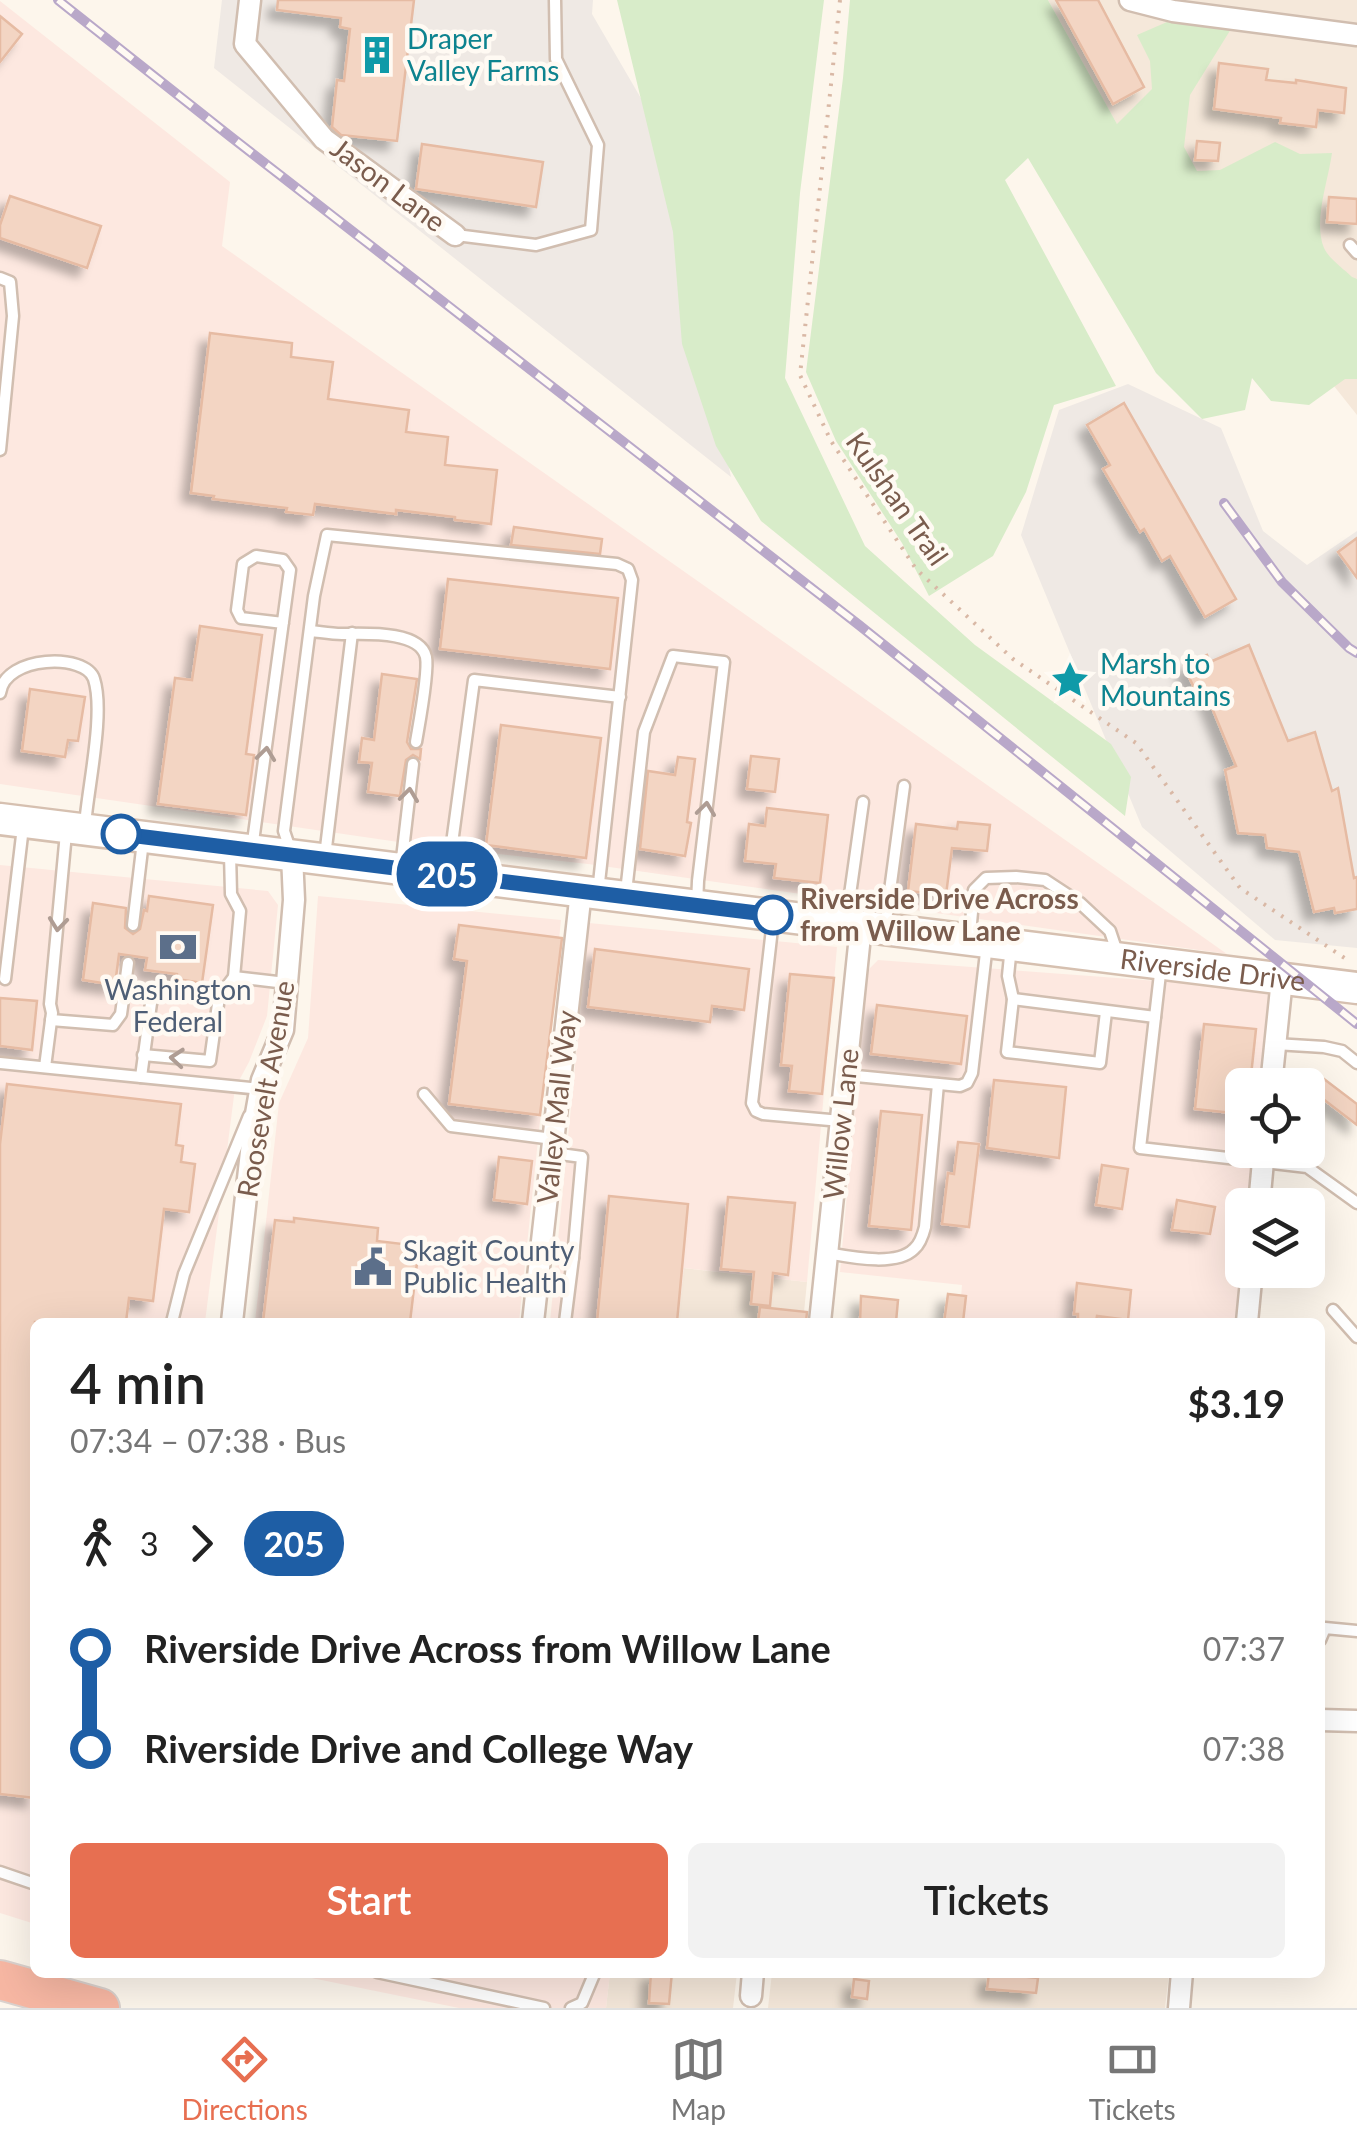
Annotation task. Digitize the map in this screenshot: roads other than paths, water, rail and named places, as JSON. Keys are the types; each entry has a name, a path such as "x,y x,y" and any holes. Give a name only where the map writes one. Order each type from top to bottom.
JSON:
{"highway":[{"path":"0,1980 100,2008"}],"main road":[{"name":"Riverside Drive","path":"12,820 1357,988"}],"street":[{"name":"Jason Lane","path":"250,0 245,44 324,139 454,234"},
{"path":"1130,0 1173,11 1222,9 1357,35"},
{"name":"Roosevelt Avenue","path":"232,1318 260,1089 283,1030 294,900 292,855"},
{"name":"Valley Mall Way","path":"533,1318 552,1146 602,894"},
{"name":"Willow Lane","path":"820,1318 864,927"},
{"path":"1273,1068 1282,979"},
{"path":"1246,1318 1250,1288"},
{"path":"1325,1720 1357,1721"},
{"path":"751,1996 753,1978"},
{"path":"1179,2008 1182,1978"}],"lane":[{"path":"454,234 536,246 591,230 598,145 556,59 555,0"},
{"path":"0,278 10,282 13,316 0,450"},
{"path":"292,855 284,830 314,596 327,535 617,564 628,569 632,580 602,894"},
{"path":"143,1056 210,1061 219,997 234,977 240,911 232,894 288,593 290,570 282,560 256,556 244,564 237,610 241,618 282,623"},
{"path":"288,593 314,596"},
{"path":"310,631 373,632 416,642 422,647 427,662 416,742"},
{"path":"324,860 352,633"},
{"path":"602,894 644,732 673,656 724,662 697,906"},
{"path":"0,693 8,676 33,663 82,666 90,670 96,682 98,709 76,828 50,1004 45,1067"},
{"path":"448,874 474,680 620,697"},
{"path":"401,869 413,764"},
{"path":"864,927 904,786"},
{"path":"863,802 864,927"},
{"path":"6,979 12,820"},
{"path":"133,925 144,836"},
{"path":"1106,1012 1100,1063 1007,1052 1013,999 1008,976 989,942 974,890 986,878 1045,880 1080,903 1110,932 1119,958"},
{"path":"773,915 752,1103 756,1112 763,1114 841,1121"},
{"path":"846,1075 964,1086 970,1079 989,942"},
{"path":"51,1020 114,1026 128,964"},
{"path":"1162,964 1140,1148 1225,1153"},
{"path":"234,977 286,983"},
{"path":"142,1077 151,1003 159,990 219,997"},
{"path":"1013,999 1155,1017"},
{"path":"1275,1044 1324,1047 1342,1051 1357,1062"},
{"path":"0,1063 260,1089 184,1274 173,1318"},
{"path":"827,1254 882,1259 905,1255 916,1248 925,1228 938,1084"},
{"path":"424,1094 450,1126 552,1146 582,1157 565,1318"},
{"path":"1307,1168 1357,1203"},
{"path":"540,1254 572,1258"},
{"path":"1333,1310 1357,1337"},
{"path":"1325,1628 1357,1630"},
{"path":"0,1872 30,1882"},
{"path":"405,1978 544,2008"},
{"path":"571,2008 582,2003 592,1978"}],"railway":[{"path":"58,0 859,625 1357,1024"},
{"path":"1224,503 1282,582 1357,653"}],"place":[{"name":"Draper Valley Farms","path":"377,55"},
{"name":"Marsh to Mountains","path":"1070,680"},
{"name":"Riverside Drive Across from Willow Lane","path":"773,915"},
{"name":"Washington Federal","path":"178,947"},
{"name":"Skagit County Public Health","path":"373,1267"}]}
